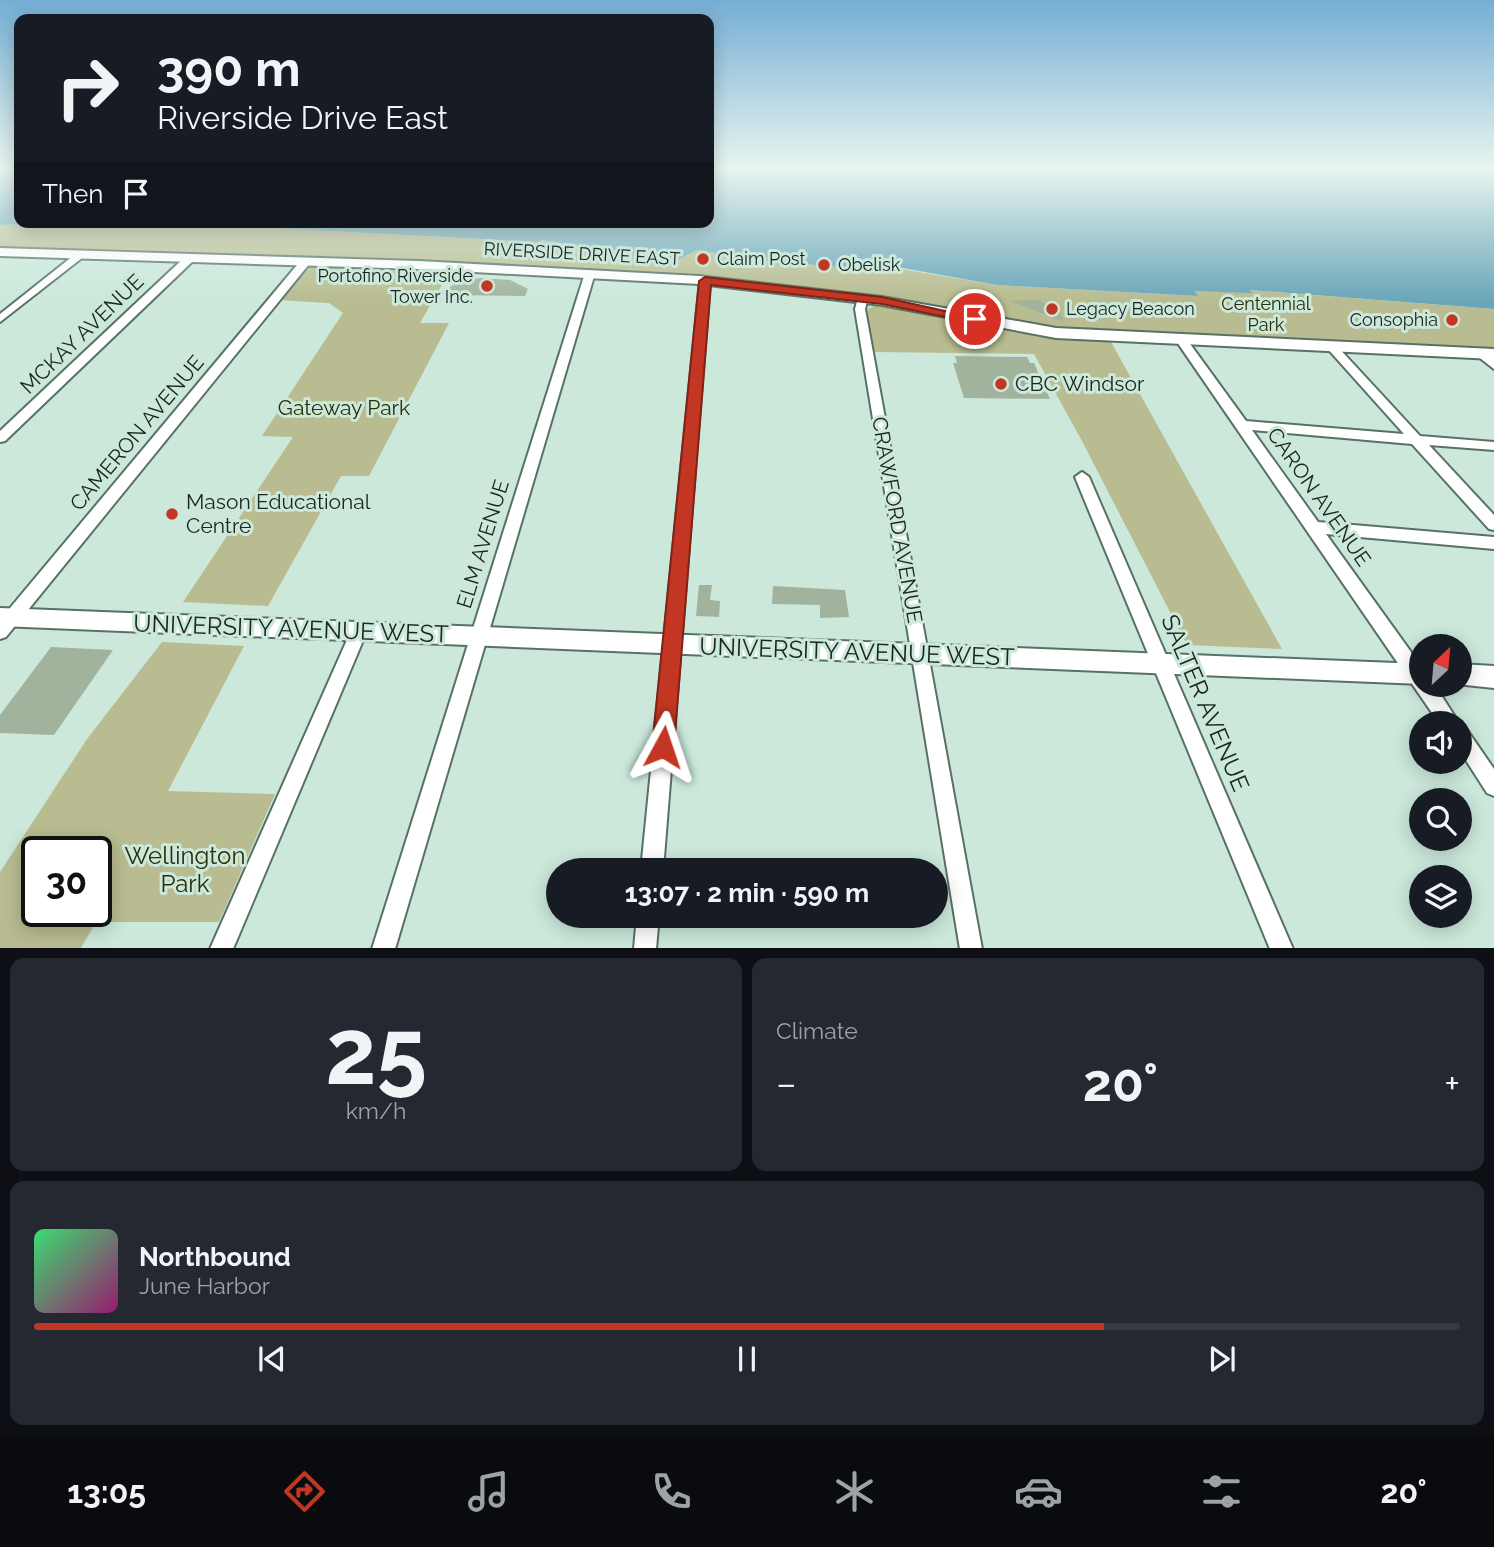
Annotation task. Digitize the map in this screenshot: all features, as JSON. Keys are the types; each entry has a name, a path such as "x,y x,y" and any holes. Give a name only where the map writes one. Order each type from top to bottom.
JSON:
{"main road":[{"name":"RIVERSIDE DRIVE EAST","path":"0,252 590,273 705,281 863,298 1056,333 1487,354"},
{"name":"UNIVERSITY AVENUE WEST","path":"4,622 359,631 1284,669 1409,677"},
{"path":"1472,676 1494,677"}],"street":[{"path":"0,319 82,254"},
{"name":"MCKAY AVENUE","path":"0,438 190,258"},
{"name":"CAMERON AVENUE","path":"4,622 306,261"},
{"name":"ELM AVENUE","path":"383,948 590,273"},
{"path":"653,858 705,281"},
{"name":"CRAWFORD AVENUE","path":"863,298 860,309 971,948"},
{"name":"CARON AVENUE","path":"1181,340 1409,662"},
{"path":"1331,346 1494,525"},
{"path":"1487,354 1494,365"},
{"path":"1241,425 1494,446"},
{"name":"SALTER AVENUE","path":"1082,477 1282,948"},
{"path":"1313,527 1494,543"},
{"path":"221,948 359,631"},
{"path":"1472,754 1494,786"},
{"path":"645,948 647,928"}],"green space":[{"name":"Centennial Park","path":"14,224 14,228 274,228 537,242 540,240 678,260 697,250 764,261 852,268 859,262 997,285 1197,296 1193,291 1251,292 1249,290 1494,309 1494,349 1105,333 1002,321 842,291 740,279 508,264 0,250 0,225"},
{"name":"Gateway Park","path":"311,266 451,269 420,323 449,323 369,476 341,476 268,606 183,602 293,437 262,436 343,313 329,303 278,300"},
{"path":"878,304 1011,330 1111,342 1282,649 1187,645 1034,354 874,352 866,310"},
{"name":"Wellington Park","path":"162,642 244,646 168,791 275,794 219,922 112,922 112,836 24,836 87,739"},
{"path":"21,840 21,927 93,927 81,948 0,948 0,872"}],"water":[{"path":"0,212 14,212 14,224 0,225"},
{"path":"714,212 1494,212 1494,309 1250,290 1252,293 1194,291 1198,296 997,285 875,263 859,262 853,268 764,261 697,250 678,260 541,240 538,242 275,228 714,228"}],"building":[{"name":"Portofino Riverside Tower Inc.","path":"480,278 510,280 528,289 525,296 439,295 457,282"},
{"path":"1039,300 1048,306 1058,307 1064,322 1010,301"},
{"name":"CBC Windsor","path":"955,356 1027,357 1030,363 1034,363 1050,399 964,398 953,363 957,363"},
{"path":"699,585 712,585 710,600 720,601 719,617 696,616"},
{"path":"773,586 845,590 849,617 820,618 820,605 772,604"},
{"path":"51,647 113,650 54,735 0,733 0,715"}],"place":[{"name":"Claim Post","path":"703,259"},
{"name":"Obelisk","path":"824,265"},
{"name":"Portofino Riverside Tower Inc.","path":"487,286"},
{"name":"Legacy Beacon","path":"1052,309"},
{"name":"Consophia","path":"1452,320"},
{"name":"CBC Windsor","path":"1001,384"},
{"name":"Mason Educational Centre","path":"172,514"}],"route":[{"path":"663,747 705,281 791,288 882,301 975,319"}]}
